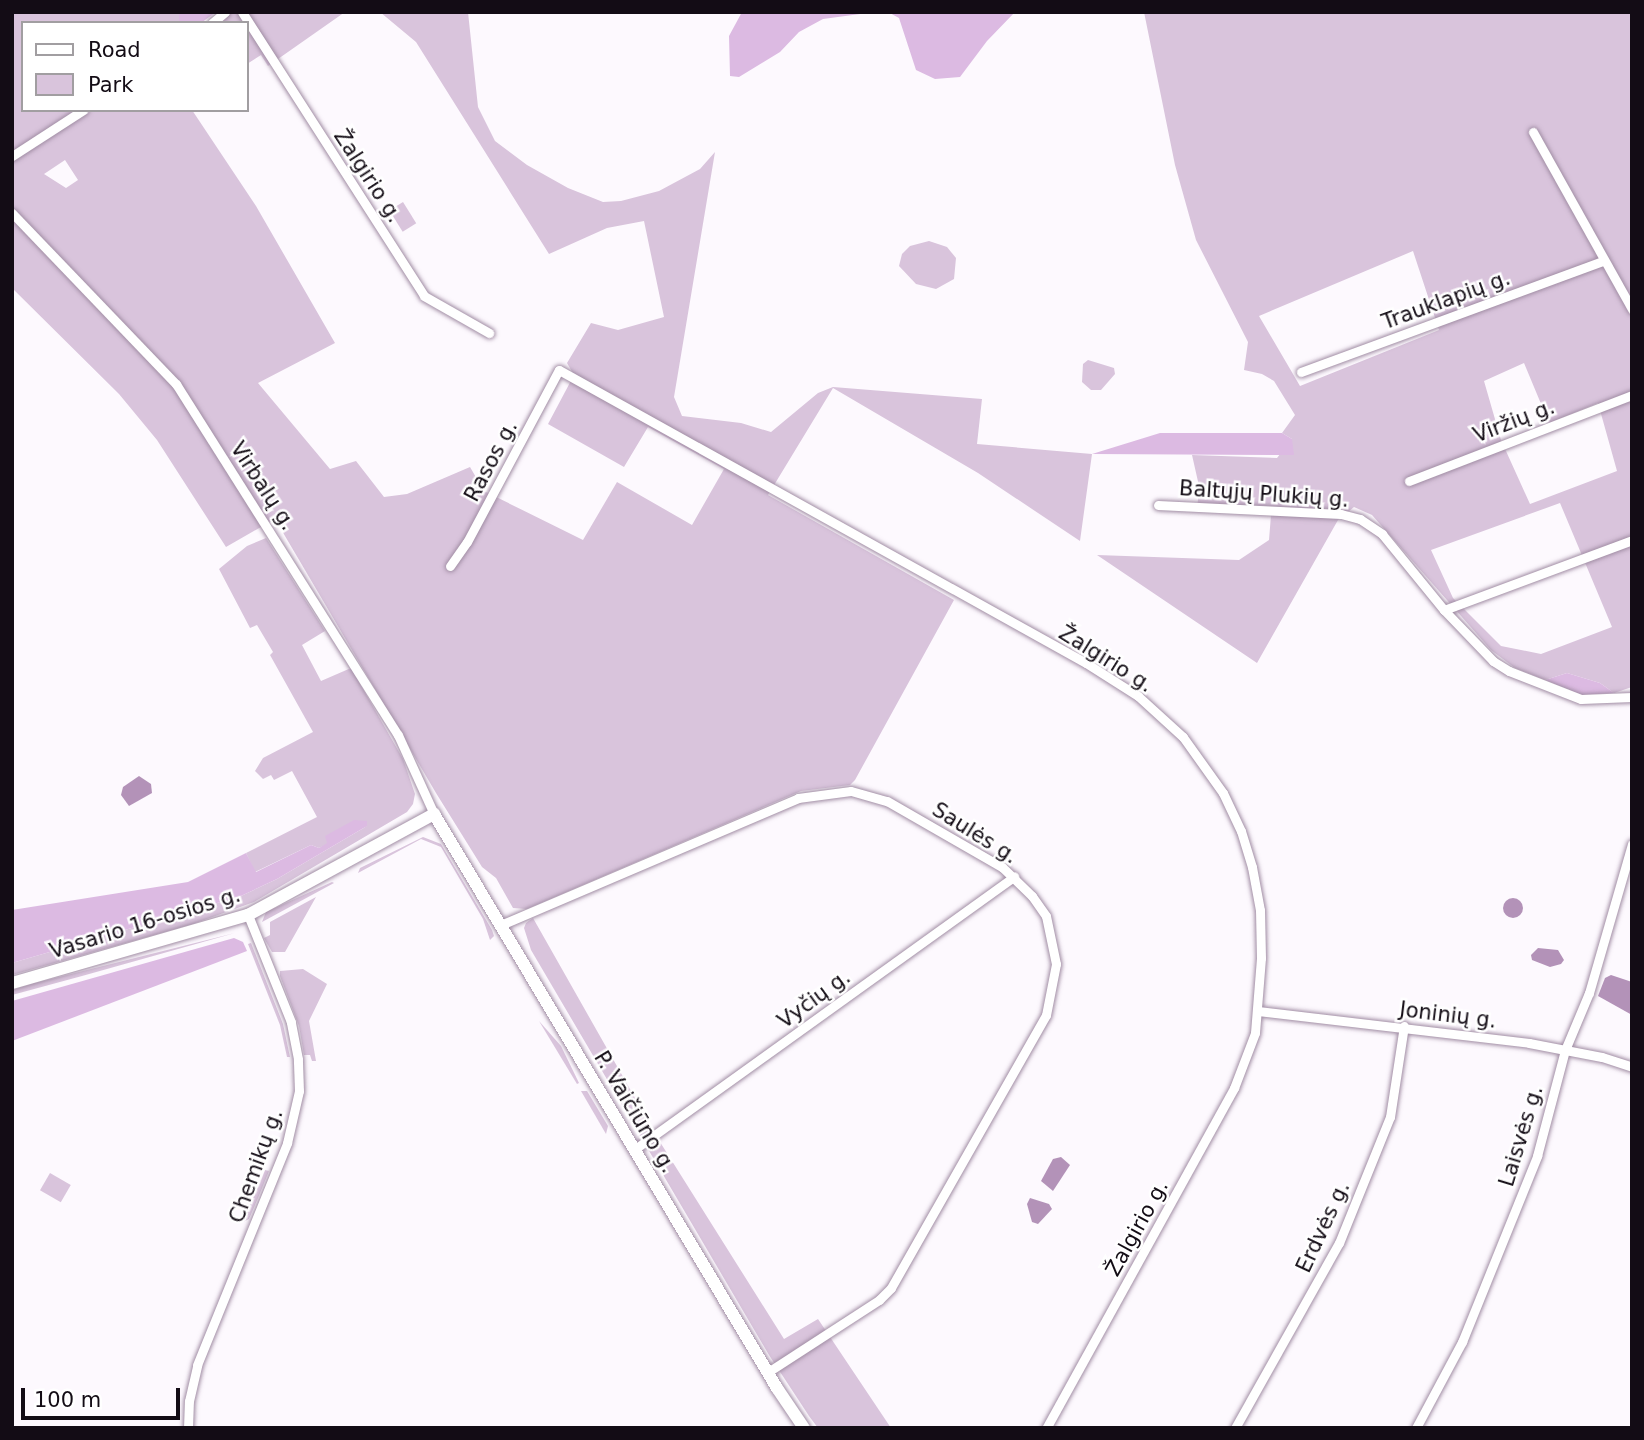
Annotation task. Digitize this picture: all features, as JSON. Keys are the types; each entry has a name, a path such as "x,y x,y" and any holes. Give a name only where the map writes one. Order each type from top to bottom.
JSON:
{"main road":[{"name":"Vasario 16-osios g.","path":"12,983 248,915 434,814"},
{"name":"P. Vaičiūno g.","path":"434,814 503,924 768,1373 804,1428"}],"street":[{"name":"Žalgirio g.","path":"248,21 424,296 489,333"},
{"path":"12,156 80,112"},
{"path":"1532,132 1632,309"},
{"name":"Virbalų g.","path":"12,213 165,370 185,396 398,735 434,814"},
{"name":"Trauklapių g.","path":"1301,372 1603,261"},
{"name":"Žalgirio g.","path":"559,370 1086,663 1138,696 1183,737 1223,793 1241,831 1252,867 1260,910 1258,1011 1248,1056 1234,1088 1046,1428"},
{"name":"Rasos g.","path":"450,566 467,542 559,370"},
{"name":"Viržių g.","path":"1409,481 1632,395"},
{"name":"Baltųjų Plukių g.","path":"1157,505 1341,514 1360,519 1382,534 1444,610 1493,661 1509,671 1581,699 1632,697"},
{"path":"1444,610 1632,540"},
{"name":"Saulės g.","path":"503,924 798,798 851,790 887,801 1014,877 1046,916 1056,964 1046,1015 891,1288 879,1300 768,1373"},
{"name":"Laisvės g.","path":"1416,1428 1462,1342 1537,1156 1565,1050 1589,993 1632,844"},
{"name":"Vyčių g.","path":"635,1149 1014,877"},
{"name":"Chemikų g.","path":"188,1428 197,1365 287,1143 299,1091 298,1059 291,1022 248,915"},
{"name":"Joninių g.","path":"1258,1011 1404,1026 1565,1050 1632,1067"},
{"name":"Erdvės g.","path":"1236,1428 1339,1243 1390,1117 1404,1026"}],"green space":[{"path":"12,12 179,12 179,21 21,21 21,112 193,112 256,206 335,343 258,383 330,469 356,461 384,497 407,494 470,467 484,491 583,540 617,482 692,525 724,469 648,427 624,467 548,424 574,375 567,363 591,323 618,330 664,317 644,221 607,228 549,254 416,42 380,12 468,12 478,107 495,141 527,165 568,188 603,202 621,201 659,191 700,169 715,152 674,397 682,416 741,423 771,432 818,393 833,387 982,399 977,444 1092,454 1080,541 978,473 833,388 768,495 954,600 855,780 850,785 801,791 527,909 513,908 496,878 482,867 275,519 226,547 157,440 119,394 12,288","holes":["65,160 78,180 66,188 44,174"]},
{"path":"232,12 345,12 268,66 261,55 248,63 248,21 221,21"},
{"path":"1144,12 1632,12 1632,687 1614,693 1600,683 1567,673 1545,680 1515,668 1491,650 1372,515 1354,507 1338,520 1257,663 1097,555 1239,560 1269,540 1271,515 1197,511 1199,486 1192,455 1277,458 1292,439 1282,433 1295,415 1274,381 1262,374 1244,370 1248,342 1196,240 1175,165","holes":["1413,251 1439,330 1300,386 1259,316","1524,363 1549,423 1598,403 1617,471 1530,504 1501,440 1484,381","1560,503 1612,627 1541,654 1501,646 1453,598 1431,550"]},
{"path":"403,202 416,223 403,232 389,210"},
{"path":"929,241 947,247 956,258 954,279 936,289 916,284 899,266 902,254 910,246"},
{"path":"1088,360 1114,368 1115,374 1101,390 1091,390 1082,382 1083,364"},
{"path":"266,538 325,631 302,645 321,681 351,668 403,759 415,794 413,804 407,812 254,902 193,924 12,975 12,963 241,896 277,879 367,826 319,848 311,845 255,872 246,853 317,817 292,771 274,780 271,775 263,779 255,771 263,758 313,732 270,655 273,652 257,625 250,628 219,569 247,546"},
{"path":"423,837 441,844 492,930 494,936 490,940 483,919 441,847 421,839 358,873 360,868"},
{"path":"334,883 262,922 266,912"},
{"path":"316,897 285,952 272,952 264,938 270,935 270,922"},
{"path":"533,918 660,1142 784,1339 818,1319 891,1428 818,1428 809,1416 769,1355 531,950 524,928"},
{"path":"235,933 12,995 12,990 35,983"},
{"path":"251,943 283,1024 290,1057 287,1057 280,1025 248,944"},
{"path":"303,969 327,984 309,1021 316,1061 312,1061 310,1055 304,1055 299,1026 280,976 280,971"},
{"path":"539,1021 561,1046 579,1083 577,1084"},
{"path":"581,1091 587,1091 608,1126 606,1134"},
{"path":"265,1170 269,1171 258,1198 249,1219 243,1222"},
{"path":"50,1173 71,1185 61,1202 40,1190"}],"shaded area":[{"path":"179,12 216,12 204,21 179,21"},
{"path":"742,12 875,12 823,19 799,32 780,52 739,77 730,76 729,36"},
{"path":"888,12 1015,12 987,41 960,77 935,79 916,70 899,18"},
{"path":"1160,433 1282,433 1292,439 1294,455 1092,454"},
{"path":"1567,673 1600,683 1614,693 1582,695 1545,680"},
{"path":"139,776 151,784 152,793 129,806 121,795 123,787"},
{"path":"354,820 367,821 367,826 277,879 241,896 12,963 12,910 188,882 246,853 256,872 311,845 319,848 327,843 325,836"},
{"path":"1509,898 1517,898 1523,908 1517,918 1509,918 1503,912 1503,904"},
{"path":"234,938 243,942 247,951 12,1041 12,1001"},
{"path":"1538,948 1558,950 1564,960 1561,964 1550,967 1532,960 1531,955"},
{"path":"1611,975 1632,982 1632,1015 1598,996 1605,978"},
{"path":"1061,1157 1070,1165 1053,1191 1041,1181 1053,1159"},
{"path":"1030,1198 1049,1204 1052,1209 1038,1224 1032,1222 1027,1204"}]}
